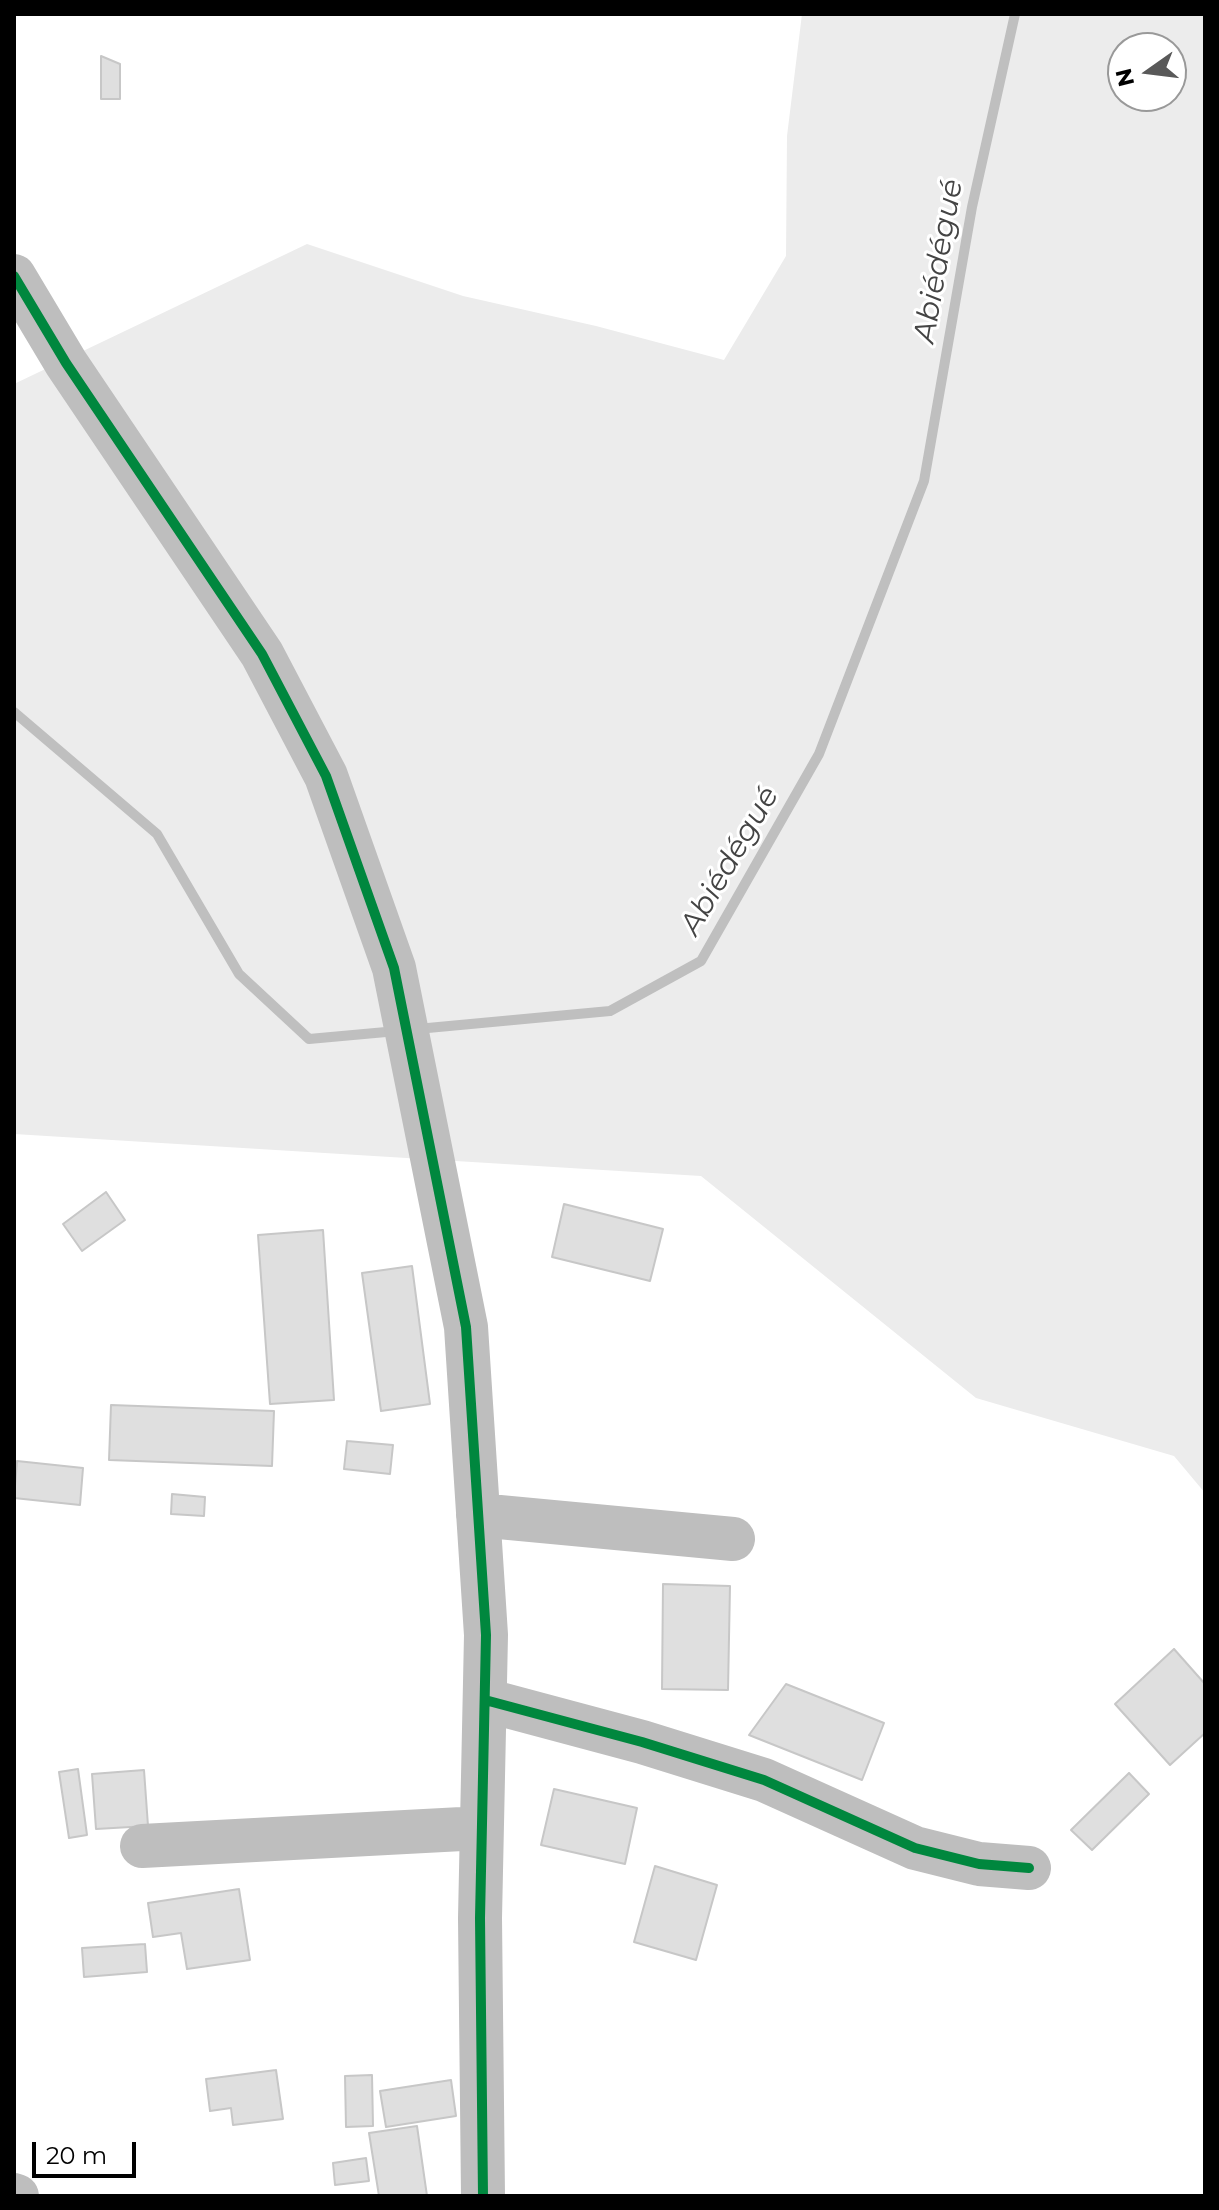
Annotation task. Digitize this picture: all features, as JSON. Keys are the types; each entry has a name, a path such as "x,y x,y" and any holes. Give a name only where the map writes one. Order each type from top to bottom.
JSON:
{"street":[{"path":"14,276 75,376 262,654 326,776 394,968 466,1327 486,1635 481,1828 483,2196"},
{"path":"478,1515 733,1539"},
{"path":"485,1700 642,1742 764,1780 915,1848 979,1864 1029,1868"},
{"path":"142,1846 481,1828"}],"shaded area":[{"path":"802,14 1205,14 1205,1493 1174,1456 976,1398 701,1176 14,1134 14,384 307,244 463,296 596,326 724,360 786,256 787,136"}],"building":[{"path":"101,56 120,64 120,99 101,99"},
{"path":"106,1192 125,1220 82,1251 63,1224"},
{"path":"564,1204 663,1229 650,1281 552,1257"},
{"path":"323,1230 334,1400 270,1404 258,1235"},
{"path":"412,1266 430,1404 381,1411 362,1273"},
{"path":"111,1405 274,1411 272,1466 109,1460"},
{"path":"347,1441 393,1445 390,1474 344,1469"},
{"path":"17,1461 83,1468 80,1505 14,1498"},
{"path":"172,1494 205,1497 204,1516 171,1514"},
{"path":"663,1584 730,1586 728,1690 662,1689"},
{"path":"1174,1649 1205,1684 1205,1733 1170,1765 1115,1704"},
{"path":"786,1684 884,1723 862,1780 749,1735"},
{"path":"78,1769 87,1835 69,1838 59,1772"},
{"path":"144,1770 148,1826 96,1829 92,1774"},
{"path":"1129,1773 1149,1794 1092,1850 1071,1830"},
{"path":"554,1789 637,1808 625,1864 541,1845"},
{"path":"655,1866 717,1885 696,1960 634,1942"},
{"path":"239,1889 250,1960 187,1969 181,1933 153,1937 148,1903"},
{"path":"145,1944 147,1972 84,1977 82,1948"},
{"path":"276,2070 283,2119 233,2125 231,2108 210,2111 206,2079"},
{"path":"372,2075 373,2126 346,2127 345,2076"},
{"path":"451,2080 456,2116 386,2127 380,2091"},
{"path":"417,2126 427,2196 379,2196 369,2133"},
{"path":"366,2158 369,2181 335,2185 333,2163"}],"waterway":[{"name":"Abiédégué","path":"417,1029 610,1011 701,961 819,754 924,481 972,207 1015,14"},
{"name":"Abiédégué","path":"14,712 157,834 239,974 309,1039 397,1031"}],"cycle path":[{"path":"14,276 66,363 262,654 326,776 394,968 466,1327 486,1635 480,1918 483,2196"},
{"path":"485,1700 642,1742 764,1780 915,1848 979,1864 1029,1868"}]}
